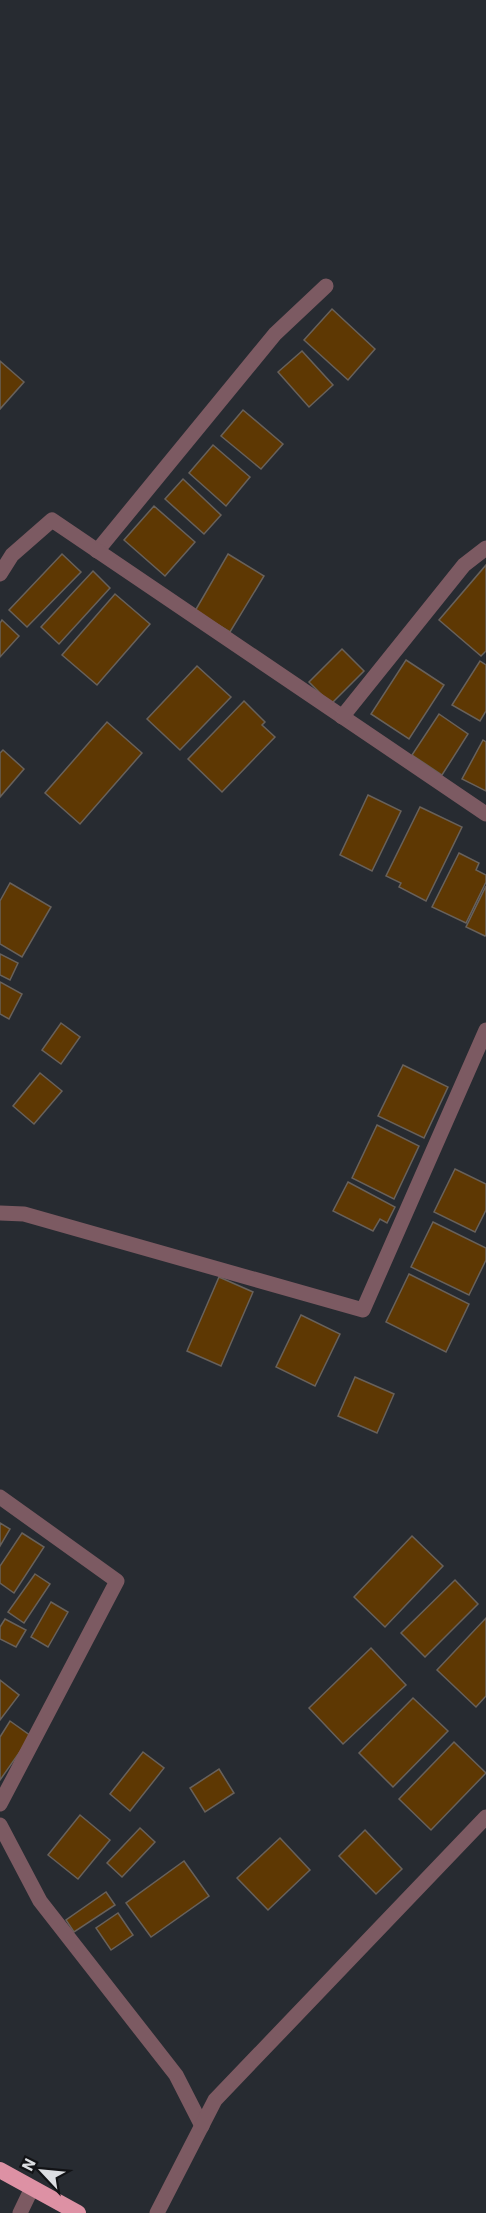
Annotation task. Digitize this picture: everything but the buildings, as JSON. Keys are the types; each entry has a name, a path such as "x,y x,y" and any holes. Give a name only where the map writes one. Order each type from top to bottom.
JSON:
{"highway":[{"path":"0,2170 78,2213"}],"street":[{"path":"97,551 275,334 326,286"},
{"path":"0,574 12,555 52,520 486,814"},
{"path":"342,717 464,565 486,548"},
{"path":"0,1213 24,1214 363,1310 486,1030"},
{"path":"0,1497 117,1581 0,1804"},
{"path":"157,2213 215,2100 486,1817"},
{"path":"0,1825 40,1901 177,2075 202,2126"},
{"path":"20,2213 32,2188"}]}
